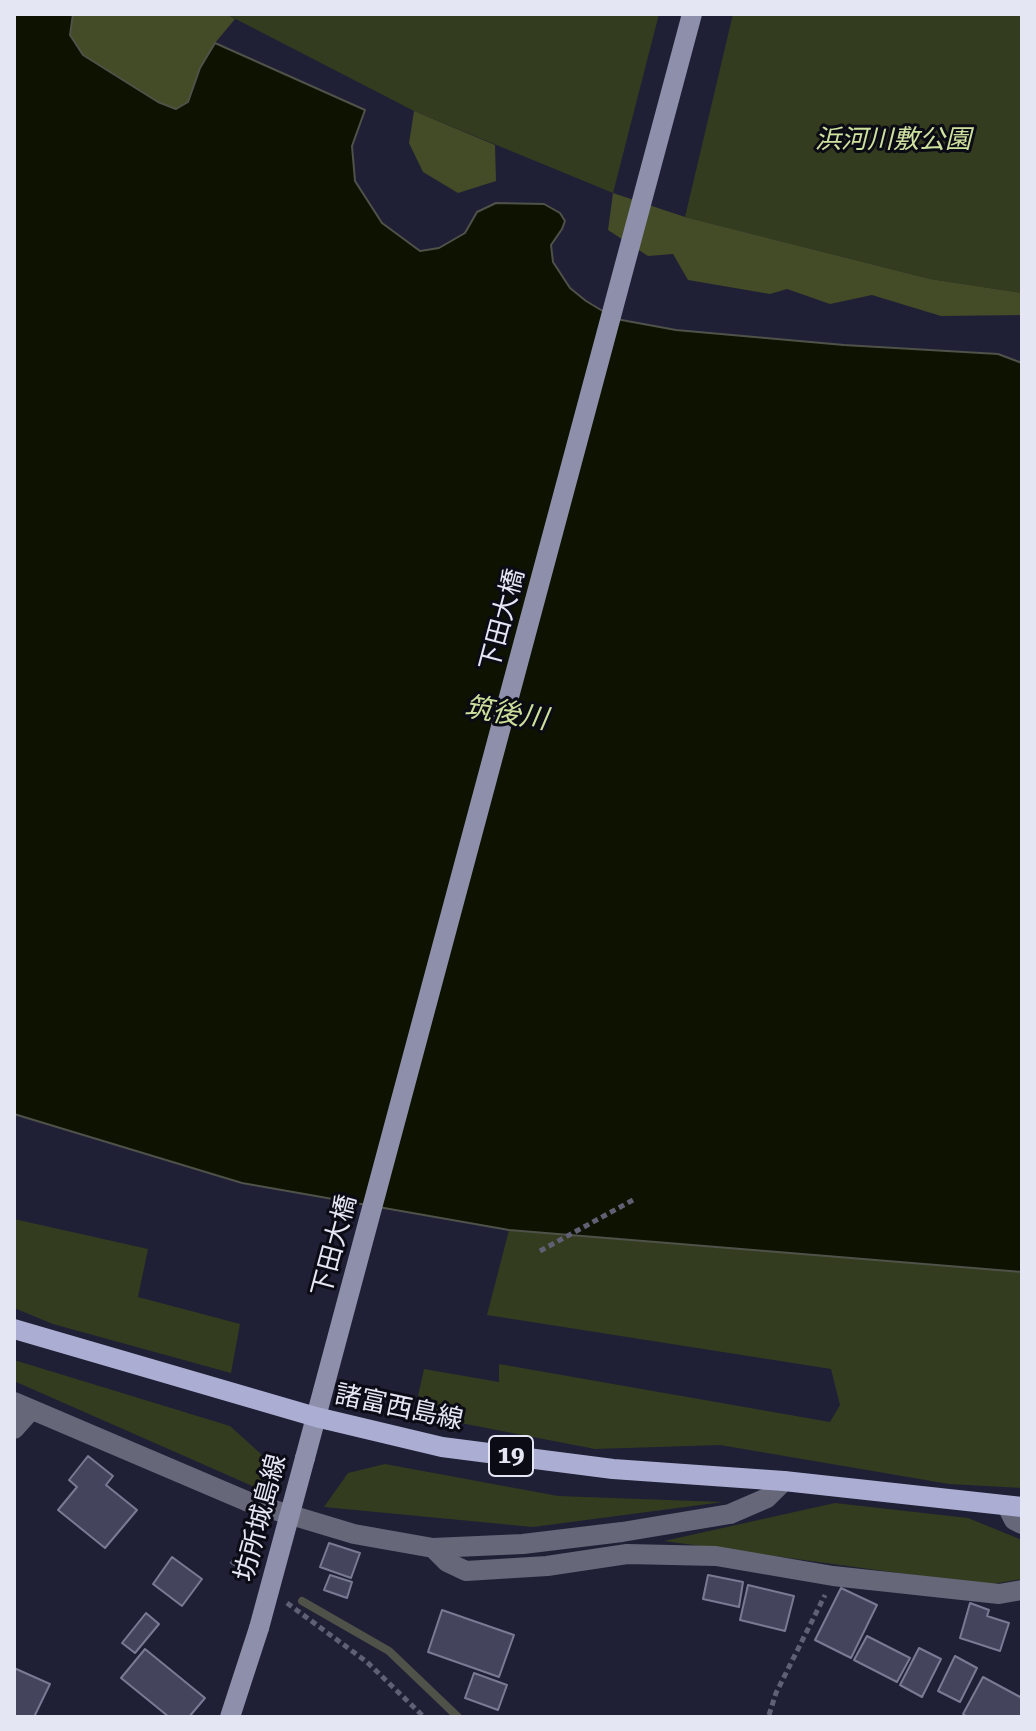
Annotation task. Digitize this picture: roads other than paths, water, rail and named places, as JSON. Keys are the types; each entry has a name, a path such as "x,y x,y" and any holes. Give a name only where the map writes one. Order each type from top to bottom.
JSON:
{"main road":[{"name":"下田大橋","path":"339,1332 692,14"},
{"name":"諸富西島線","path":"14,1329 316,1417 442,1447 613,1469 784,1481 1014,1506"},
{"name":"坊所城島線","path":"230,1717 259,1628 339,1332"}],"street":[{"path":"15,1427 22,1406 251,1503 354,1534 433,1548 523,1544 730,1514 767,1498 784,1481"},
{"path":"1014,1506 1014,1520 1022,1524"},
{"path":"433,1548 447,1562 466,1571 547,1566 627,1554 716,1556 833,1576 999,1594 1022,1590"}],"water":[{"name":"筑後川","path":"14,14 73,14 70,35 83,55 158,102 176,109 188,102 200,68 215,43 365,110 352,146 355,181 382,223 420,251 439,248 465,233 477,212 496,203 544,204 560,213 565,221 551,245 553,262 570,288 616,319 676,330 844,345 998,354 1022,363 1022,1272 509,1230 242,1183 14,1114"}],"waterway":[{"path":"302,1601 389,1651 458,1717"}],"park label":[{"name":"浜河川敷公園","path":"893,140"}]}
